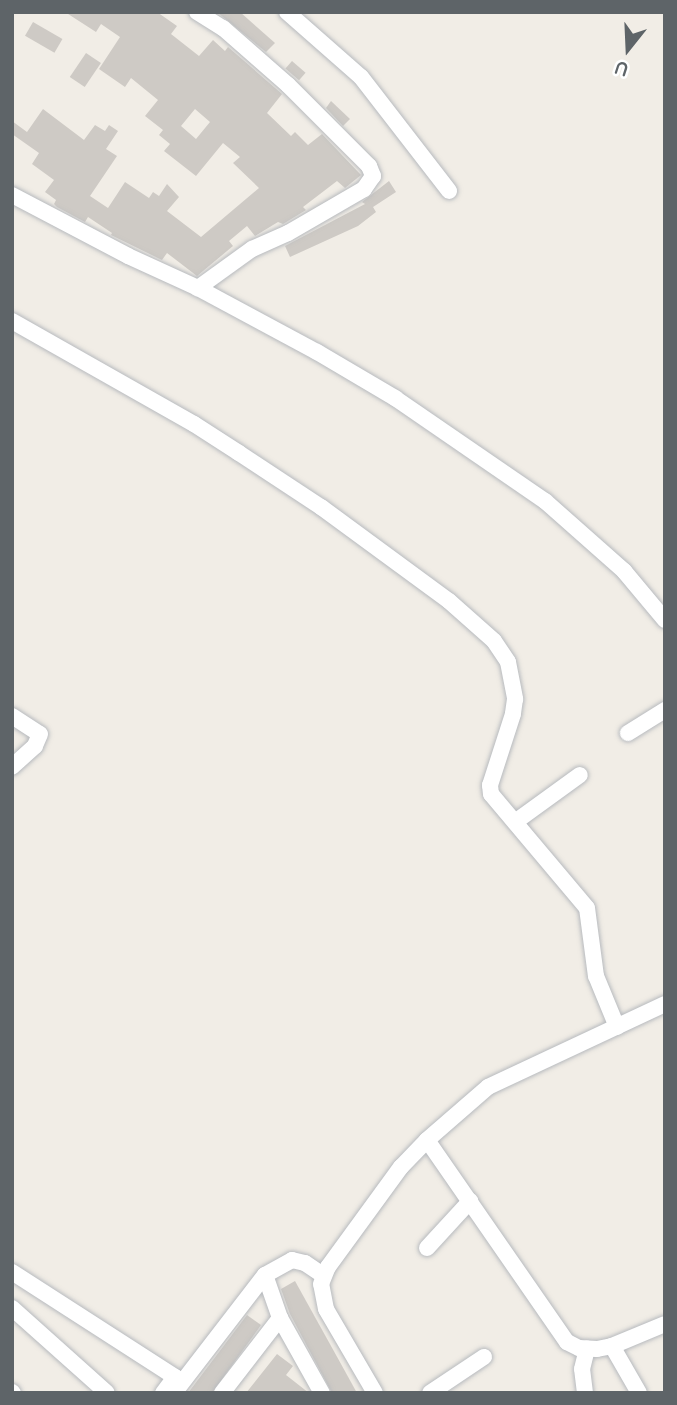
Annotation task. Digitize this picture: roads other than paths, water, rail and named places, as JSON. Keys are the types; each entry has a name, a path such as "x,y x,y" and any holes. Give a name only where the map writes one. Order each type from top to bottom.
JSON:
{"street":[{"path":"197,12 223,29 288,85 369,166 373,176 364,188 288,233 252,248 198,288"},
{"path":"287,12 361,77 449,191"},
{"path":"12,195 128,256 198,288 317,352 395,398 536,495 624,570 665,620"},
{"path":"12,321 194,424 239,453 321,507 485,630 508,662 515,699 513,714 490,788 494,799 587,908 596,976 617,1027"},
{"path":"628,733 665,710"},
{"path":"12,716 40,734 35,746 12,767"},
{"path":"514,822 580,775"},
{"path":"374,1393 326,1309 320,1291 323,1275 401,1167 427,1140 488,1087 665,1004"},
{"path":"427,1140 559,1334 573,1346 587,1349 612,1346 665,1324"},
{"path":"427,1248 470,1200"},
{"path":"174,1393 265,1275 292,1260 304,1263 323,1275"},
{"path":"12,1272 175,1377 163,1393"},
{"path":"265,1275 280,1318 320,1392"},
{"path":"12,1308 107,1393"},
{"path":"222,1393 280,1318"},
{"path":"612,1346 639,1393"},
{"path":"585,1393 582,1369 587,1349"},
{"path":"430,1393 484,1357"}]}
